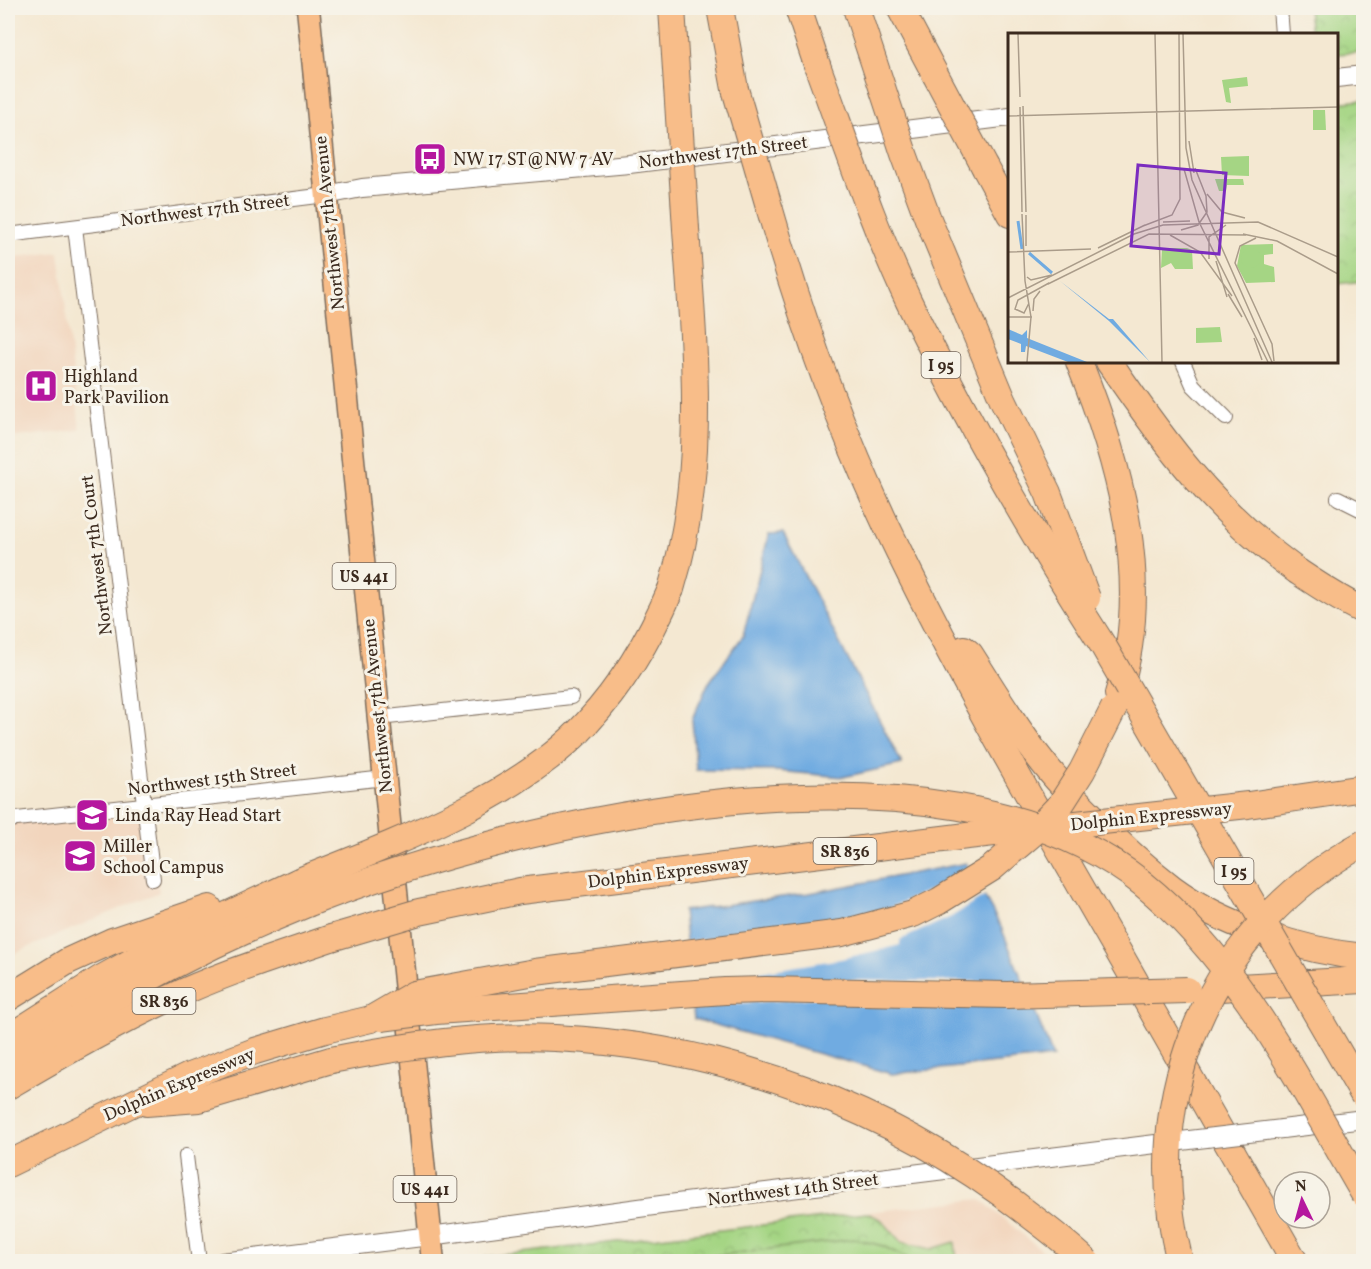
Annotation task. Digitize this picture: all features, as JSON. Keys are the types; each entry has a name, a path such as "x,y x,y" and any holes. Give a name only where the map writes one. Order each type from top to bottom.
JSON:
{"highway":[{"path":"8,1065 109,1000 168,967 252,926 303,893 461,812 531,770 586,725 625,676 655,626 671,589 682,554 694,467 695,376 672,8"},
{"path":"720,8 735,89 787,266 833,400 886,525 1028,796 1295,1262"},
{"name":"I 95","path":"798,8 886,250 954,392 1364,1096"},
{"path":"856,8 882,90 928,219 1003,400 1048,492 1104,646"},
{"path":"900,8 1008,210"},
{"path":"371,1019 414,994 457,985 534,972 798,940 876,926 913,914 939,901 992,868 1034,833 1061,804 1082,771 1114,708 1125,669 1132,613 1131,548 1124,503 1101,421 1079,363"},
{"path":"1110,363 1166,443 1200,485 1225,511 1271,552 1329,592 1364,611"},
{"path":"940,631 970,654 1016,726 1064,787 1112,837 1173,888 1214,912 1278,939 1305,947 1364,957"},
{"name":"Dolphin Expressway","path":"8,1086 104,1031 170,998 220,977 331,938 419,912 520,891 967,836 1248,805 1364,788"},
{"path":"8,998 68,961 112,941 186,915 303,893 351,887 407,868 505,840 601,820 695,806 794,798 882,799 942,805 1033,825 1075,841 1121,868 1160,899 1208,949 1250,1005 1278,1047 1364,1194"},
{"path":"1180,1262 1170,1210 1167,1176 1168,1137 1185,1054 1208,999 1235,956 1258,927 1287,898 1323,869 1364,843"},
{"path":"8,1038 100,979 155,949 303,893"},
{"name":"Dolphin Expressway","path":"8,1164 128,1105 211,1068 255,1051 371,1019 436,1011 726,991 1007,995 1187,990 1364,980"},
{"path":"128,1105 199,1099 331,1060 424,1044 512,1038 554,1038 634,1046 730,1065 823,1095 886,1124 933,1149 998,1190 1087,1262"}],"main road":[{"name":"Northwest 7th Avenue","path":"308,8 433,1262"}],"street":[{"path":"1280,8 1282,33"},
{"path":"1338,78 1364,75"},
{"name":"Northwest 17th Street","path":"8,235 326,195 362,188 629,164 1008,117"},
{"name":"Northwest 7th Court","path":"75,227 153,879"},
{"path":"1184,363 1193,385 1226,418"},
{"path":"1338,498 1364,511"},
{"path":"379,718 571,697"},
{"name":"Northwest 15th Street","path":"8,820 385,778"},
{"name":"Northwest 14th Street","path":"222,1262 660,1205 1364,1119"},
{"path":"186,1156 199,1262"}],"shaded area":[{"name":"Highland Park Pavilion","path":"59,252 80,430 8,438 8,258"},
{"name":"Miller School Campus","path":"144,804 159,892 8,956 8,820"},
{"path":"980,1199 1054,1261 482,1262 486,1257"}],"green space":[{"path":"1308,8 1363,8 1363,52 1338,54 1338,33 1311,33"},
{"path":"1363,100 1363,281 1338,284 1338,103"},
{"path":"867,1213 881,1219 901,1242 931,1249 955,1242 957,1261 482,1262 486,1257"},
{"path":"855,1239 883,1246 912,1261 670,1261"}],"water":[{"path":"783,533 902,764 843,777 777,771 696,770 692,720 708,684 743,636 769,534"},
{"path":"966,863 1001,927 1053,1057 892,1074 694,1019 683,911 810,893"}],"pier":[{"path":"971,866 987,895 951,917 900,940 900,945 841,959 717,979 1026,982 690,1007 683,942 823,925 889,908 937,887"}],"place":[{"name":"NW 17 ST@NW 7 AV","path":"430,159"},
{"name":"Highland Park Pavilion","path":"41,386"},
{"name":"Linda Ray Head Start","path":"92,815"},
{"name":"Miller School Campus","path":"80,856"}]}
